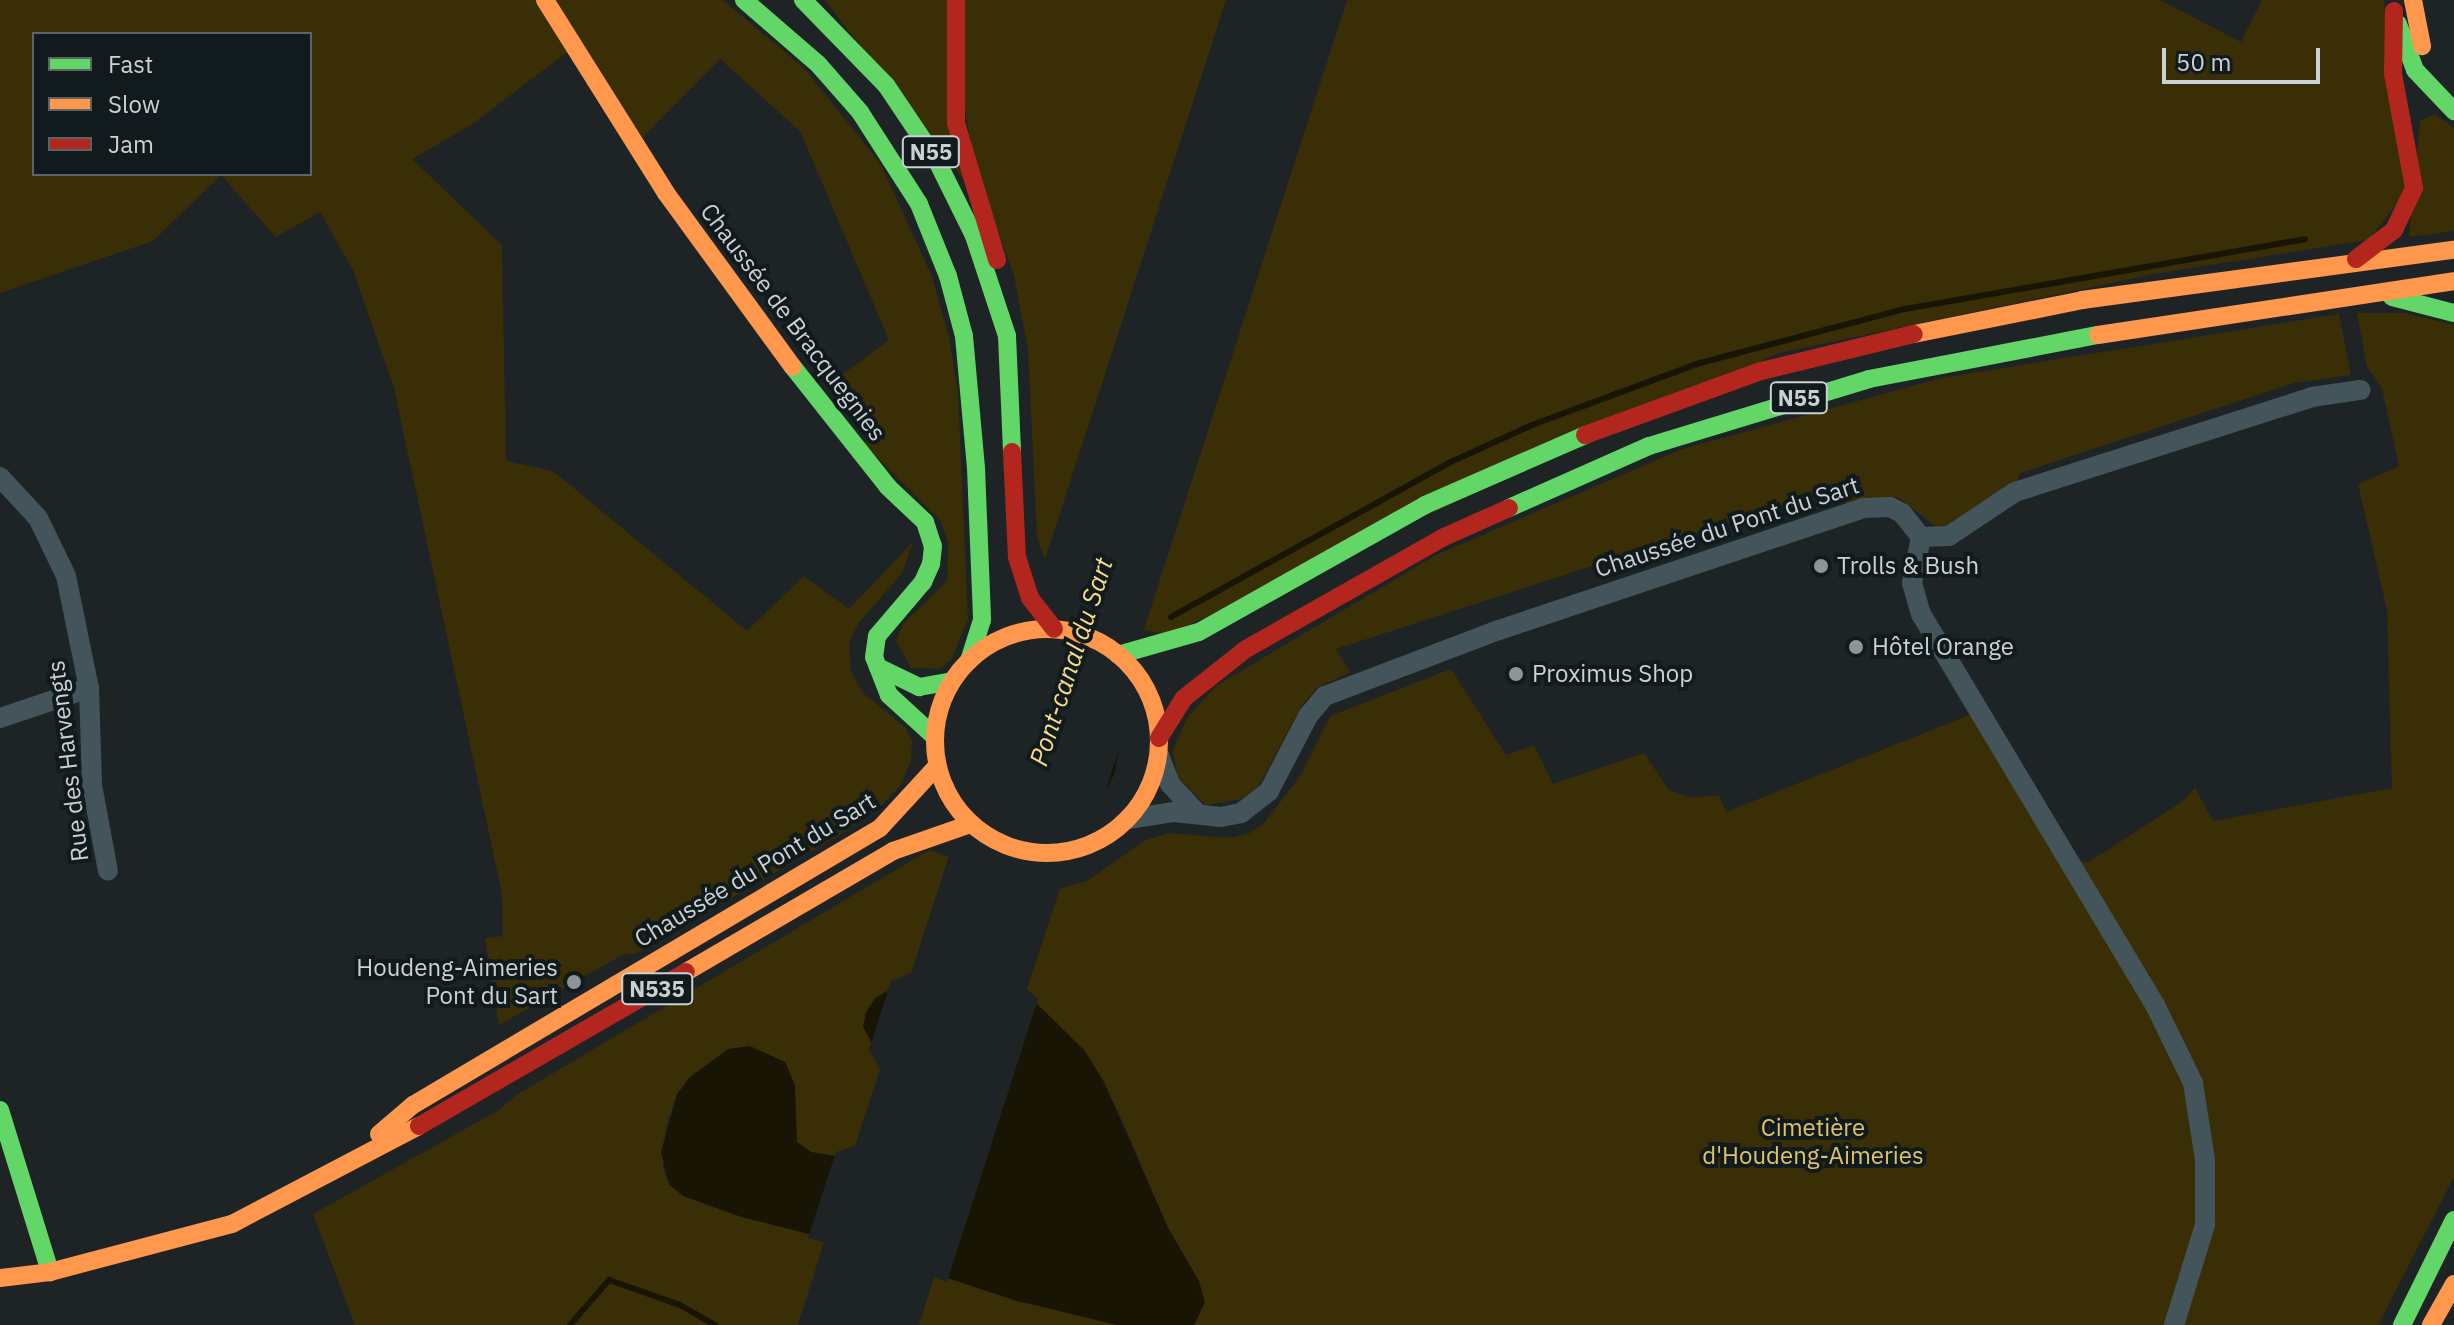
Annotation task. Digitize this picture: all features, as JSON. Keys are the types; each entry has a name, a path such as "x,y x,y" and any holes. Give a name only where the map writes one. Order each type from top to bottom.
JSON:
{"main road":[{"name":"Chaussée de Bracquegnies","path":"545,0 666,193 814,395 888,487 925,522 933,546 931,564 923,582 877,636 878,667"},
{"name":"N55","path":"744,0 818,64 860,112 919,204 948,276 964,336 975,438 982,620 969,661"},
{"name":"N55","path":"803,0 867,62 937,161 974,236 1007,336 1017,557 1030,598 1054,629"},
{"path":"956,0 952,67 956,123 988,221 1007,336"},
{"path":"2413,0 2424,51 2448,81"},
{"path":"2394,6 2415,70 2454,111"},
{"path":"2356,259 2394,230 2408,209 2414,188 2393,74 2394,6"},
{"name":"N55","path":"1118,655 1199,632 1425,505 1529,455 1761,371 1857,345 2082,300 2356,259 2454,250"},
{"name":"N55","path":"1159,747 1184,698 1246,649 1444,537 1649,446 1869,379 2090,336 2454,281"},
{"path":"2375,292 2454,313"},
{"path":"1054,629 1099,642 1118,655 1148,692 1159,747 1143,800 1128,819 1092,844 1050,854 1007,847 970,824 949,798 937,766 935,737 952,681 969,661 1017,633 1054,629"},
{"path":"878,667 919,687 952,681"},
{"path":"878,667 889,695 935,737"},
{"name":"Chaussée du Pont du Sart","path":"347,1161 413,1105 880,828 937,766"},
{"name":"Chaussée du Pont du Sart","path":"0,1278 50,1272 232,1224 347,1161 428,1122 893,851 970,824"},
{"path":"0,1110 50,1272"},
{"path":"2402,1325 2454,1220"},
{"name":"Chaussée du Pont du Sart","path":"0,1297 50,1272"},
{"path":"2431,1325 2454,1284"}],"street":[{"path":"2174,1325 2199,1255 2207,1196 2193,1083 2148,994 1921,614 1912,583 1921,537 1949,536 2015,492 2312,397 2360,390"},
{"name":"Rue des Harvengts","path":"0,477 38,518 55,546 89,688 92,785 108,871"},
{"name":"Chaussée du Pont du Sart","path":"1128,819 1197,813 1232,815 1258,801 1269,791 1308,716 1325,696 1342,686 1845,512 1890,507 1912,523 1921,537"},
{"path":"0,718 89,688"},
{"path":"1159,747 1170,784 1197,813"}],"green space":[{"path":"0,0 723,0 805,69 880,163 932,276 949,338 958,393 968,618 952,659 939,669 911,668 896,641 902,625 947,581 948,542 941,521 863,443 878,432 838,378 889,340 800,131 720,59 634,146 573,48 471,125 412,159 502,245 506,461 553,471 747,631 804,576 849,609 913,542 902,573 858,624 849,643 851,671 863,693 906,728 912,742 911,761 900,786 878,809 841,834 637,953 622,955 499,1025 485,938 503,936 502,894 394,388 353,270 320,212 276,237 222,176 312,176 312,32 32,32 32,176 220,176 153,241 0,293"},
{"path":"825,0 948,0 964,180"},
{"path":"965,0 2160,0 2241,42 2262,0 2384,0 2405,193 2368,240 2154,274 1779,353 1167,635 1064,612 1037,537 1028,350 1014,275 976,173 958,70"},
{"path":"2435,114 2454,128 2454,231 2409,237 2420,121"},
{"name":"Cimetière d'Houdeng-Aimeries","path":"2357,313 2406,313 2454,325 2454,1177 2378,1325 1194,1325 1199,1316 1199,1281 1168,1228 1120,1115 1085,1051 901,1095 883,1137 842,1157 811,1152 797,1142 795,1110 690,1077 677,1094 666,1126 663,1169 669,1184 683,1196 741,1217 857,1246 1014,1300 1117,1325 355,1325 313,1214 499,1110 518,1094 929,850 1051,891 1087,881 1144,841 1168,833 1228,838 1248,834 1265,822 1300,776 1330,716 1451,669 1506,755 1534,745 1553,784 1644,753 1669,790 1692,798 1719,795 1726,812 1977,712 2071,861 2089,862 2183,801 2195,788 2213,821 2392,788 2387,610 2358,484 2399,466 2382,388 2367,367"},
{"path":"2339,314 2351,375 2294,383 2020,473 2016,486 1950,529 1938,528 1898,497 1846,505 1836,487 1336,649 1350,672 1317,688 1302,705 1258,787 1241,799 1206,805 1177,776 1173,750 1187,718 1216,686 1436,555 1682,449 1941,378"}],"shaded area":[{"path":"1111,716 1119,745 1115,773 1103,796 1083,813 1023,990 1085,1051 1104,1082 1168,1228 1199,1281 1205,1302 1194,1325 1117,1325 1014,1300 829,1239 742,1217 683,1196 669,1184 661,1152 677,1094 690,1077 728,1049 750,1046 785,1062 795,1085 797,1142 811,1152 842,1157 858,1149 885,1068 863,1027 866,1012 875,998 914,976"}],"pier":[{"name":"Pont-canal du Sart","path":"1226,0 1347,0 1116,716 1122,739 1102,802 1083,818 1027,989 1038,999 947,1282 934,1277 919,1325 798,1325 824,1242 808,1238 836,1152 855,1146 880,1069 869,1050 891,981 911,973 973,782 965,749 981,700 1006,680"}],"waterway":[{"path":"1171,617 1453,461 1532,425 1700,363 1905,309 2305,239"},
{"path":"570,1325 609,1280 680,1305 715,1325"}],"traffic: fast":[{"path":"744,0 818,64 860,112 919,204 948,276 964,336 976,468 982,620 969,661"},
{"path":"803,0 886,85 937,161 974,236 1007,336 1012,452"},
{"path":"2398,24 2415,70 2454,111"},
{"path":"2392,297 2454,313"},
{"path":"1509,508 1649,446 1869,379 2098,335"},
{"path":"793,367 888,487 925,522 933,546 931,564 923,582 877,636 874,657 889,695 935,737"},
{"path":"1118,655 1199,632 1425,505 1585,435"},
{"path":"878,667 919,687 952,681"},
{"path":"0,1110 50,1272"},
{"path":"2402,1325 2454,1220"}],"traffic: slow":[{"path":"545,0 666,193 793,367"},
{"path":"2413,0 2422,46"},
{"path":"1914,334 2082,300 2454,250"},
{"path":"2098,335 2454,281"},
{"path":"1047,629 1090,637 1126,662 1151,698 1159,741 1151,784 1126,820 1090,845 1047,853 1004,845 968,820 943,784 935,741 943,698 968,662 1004,637 1047,629"},
{"path":"379,1134 413,1105 880,828 937,766"},
{"path":"686,972 893,851 970,824"},
{"path":"0,1278 50,1272 232,1224 419,1126"},
{"path":"2431,1325 2454,1284"}],"traffic: jam":[{"path":"956,0 956,123 997,260"},
{"path":"2356,259 2394,230 2414,188 2393,74 2394,11"},
{"path":"1585,435 1761,371 1914,334"},
{"path":"1012,452 1017,557 1030,598 1054,629"},
{"path":"1159,738 1184,698 1246,649 1444,537 1509,508"},
{"path":"419,1126 686,972"}],"place":[{"name":"Trolls & Bush","path":"1821,566"},
{"name":"Hôtel Orange","path":"1856,647"},
{"name":"Proximus Shop","path":"1516,674"},
{"name":"Houdeng-Aimeries Pont du Sart","path":"574,982"}]}
